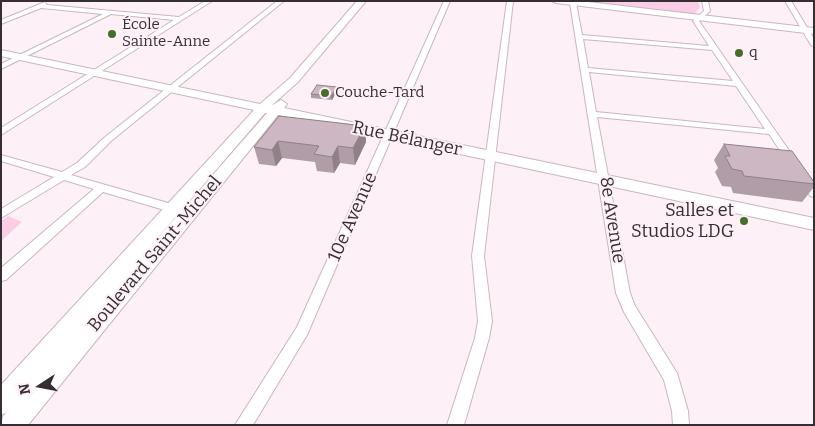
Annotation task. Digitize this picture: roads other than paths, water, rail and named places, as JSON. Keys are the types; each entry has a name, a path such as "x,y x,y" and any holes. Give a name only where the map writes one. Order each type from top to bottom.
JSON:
{"street":[{"path":"1,22 51,1"},
{"path":"1,132 209,1"},
{"path":"1,214 81,165 103,143 281,1"},
{"name":"Boulevard Saint-Michel","path":"1,403 181,211 269,110 289,94 294,80 362,1"},
{"name":"10e Avenue","path":"243,425 302,331 447,1"},
{"path":"455,425 482,338 485,321 478,256 510,1"},
{"path":"556,1 809,30"},
{"path":"705,1 707,11 696,21 814,194"},
{"path":"788,1 809,30 814,45"},
{"name":"8e Avenue","path":"573,3 624,293 629,308 671,378 680,411 681,425"},
{"path":"40,6 182,18"},
{"path":"1,67 111,12"},
{"path":"580,37 714,48"},
{"name":"Rue Bélanger","path":"1,53 814,224"},
{"path":"586,70 739,84"},
{"path":"593,114 772,132"},
{"path":"1,158 181,211"},
{"path":"2,274 101,188"},
{"name":"Boulevard Saint-Michel","path":"12,425 181,211"}],"place":[{"name":"École Sainte-Anne","path":"112,34"},
{"name":"q","path":"739,53"},
{"name":"Couche-Tard","path":"325,93"},
{"name":"Salles et Studios LDG","path":"744,221"}]}
